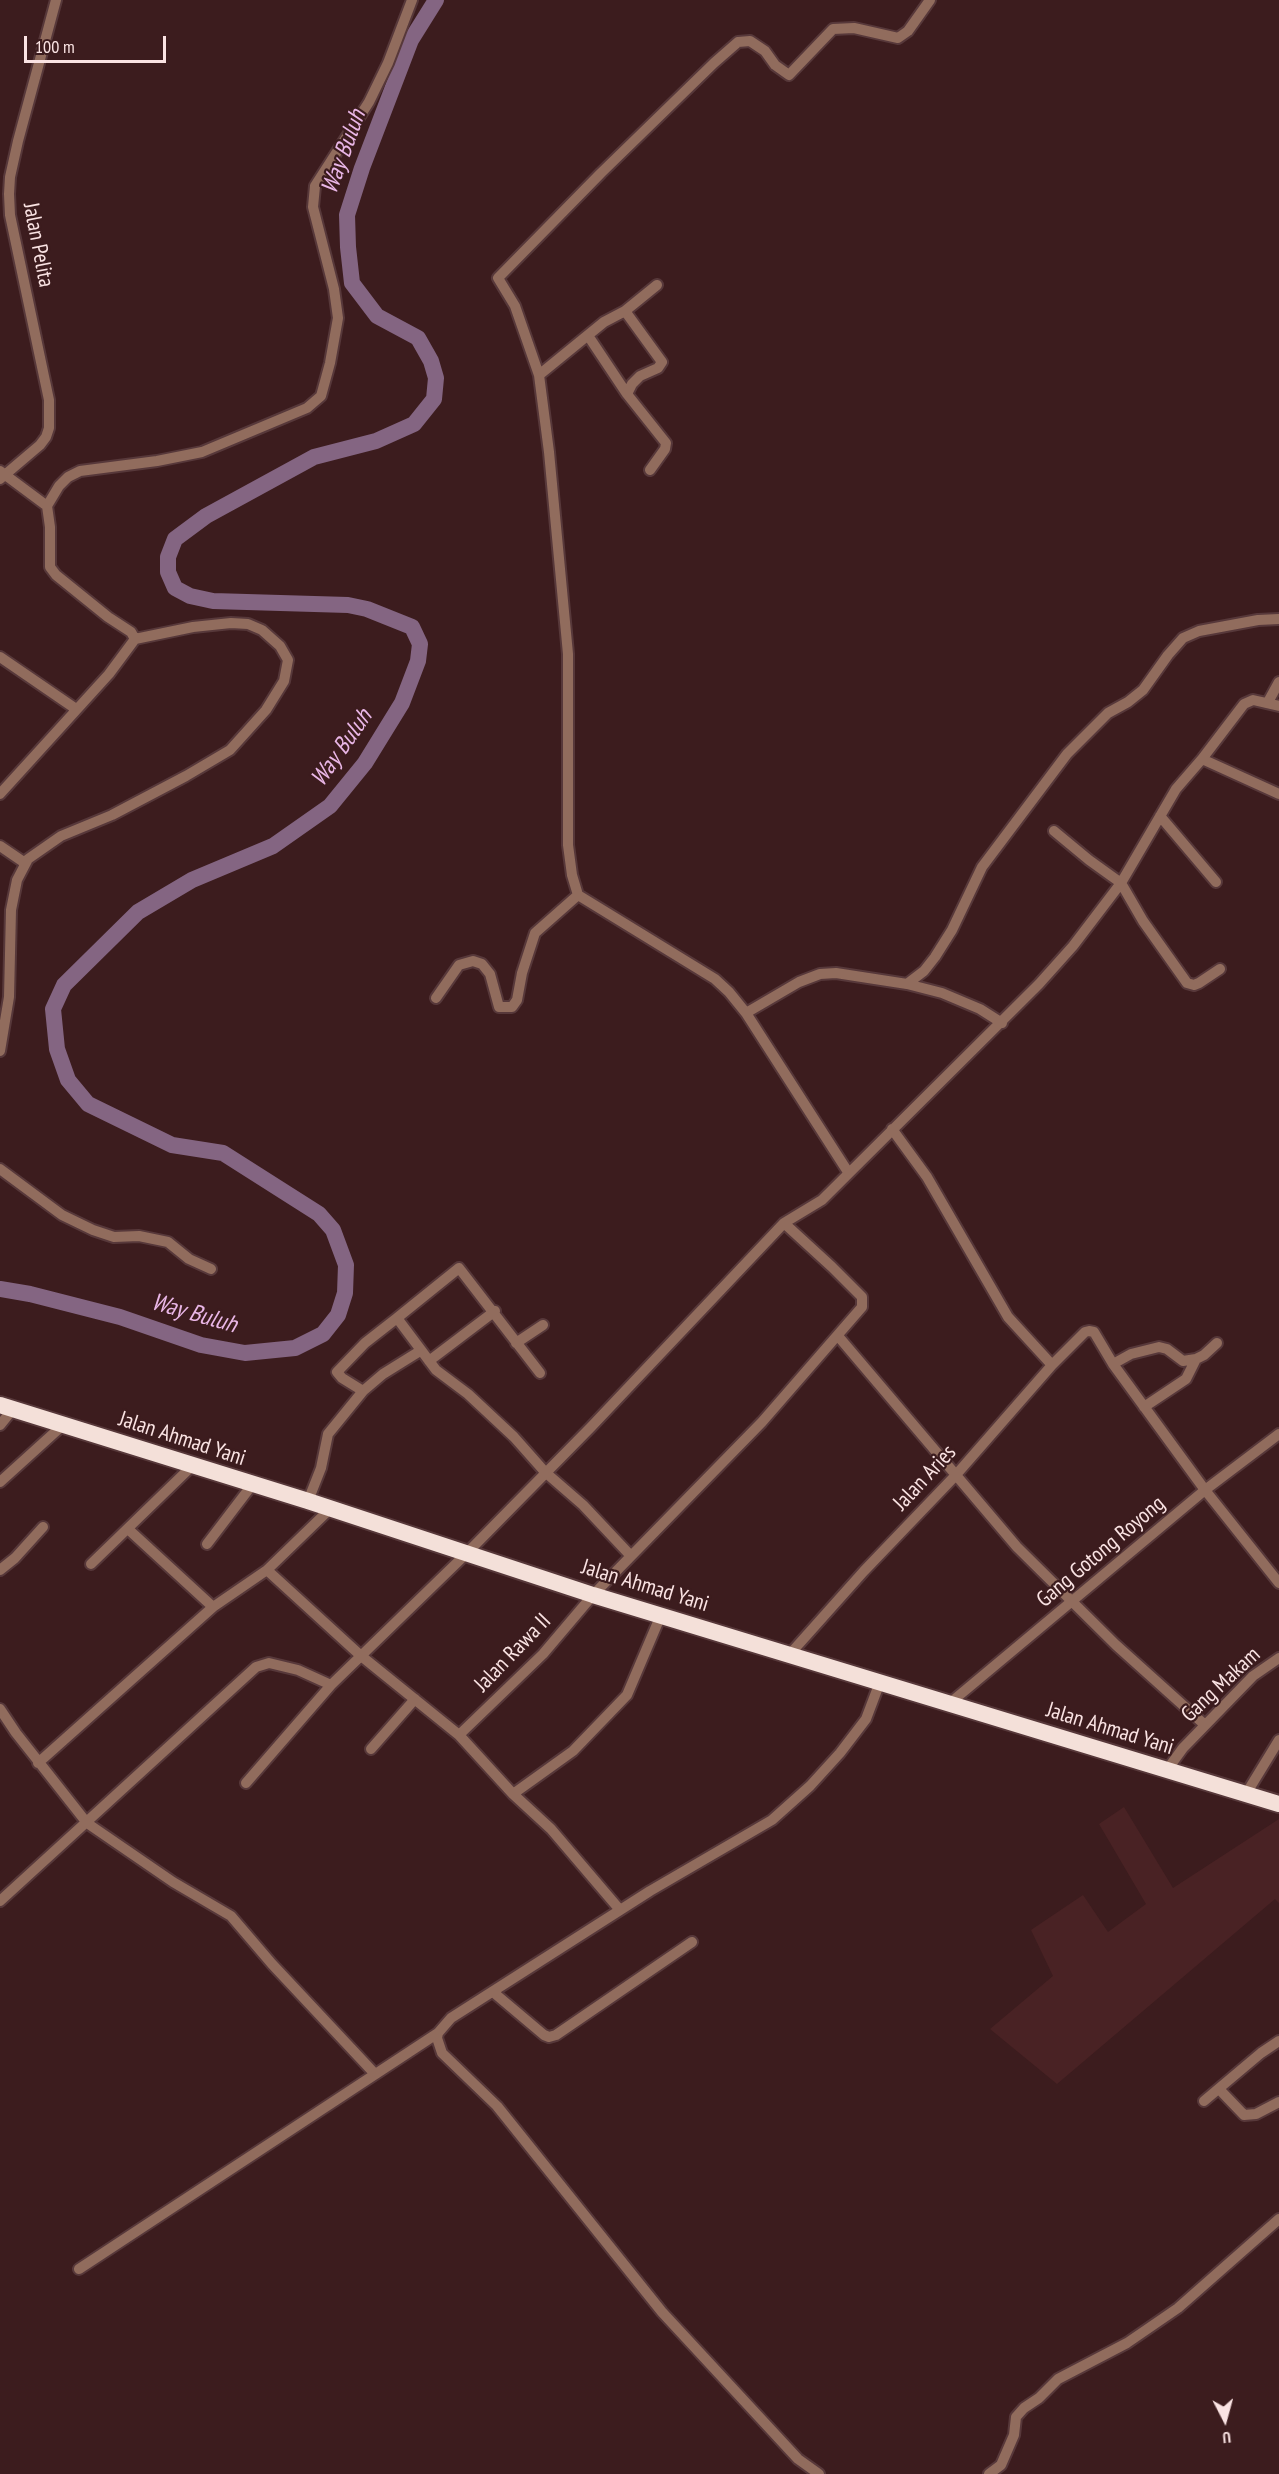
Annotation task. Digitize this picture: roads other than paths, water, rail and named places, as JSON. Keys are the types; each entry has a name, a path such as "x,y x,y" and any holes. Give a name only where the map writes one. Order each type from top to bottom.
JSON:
{"highway":[{"name":"Jalan Ahmad Yani","path":"7,1407 593,1595 1279,1804"}],"street":[{"name":"Jalan Pelita","path":"2,474 40,445 49,428 50,400 10,214 9,194 10,177 18,141 56,0"},
{"path":"135,639 131,632 108,617 56,575 50,567 50,527 47,506 59,486 68,477 80,471 157,461 202,452 306,408 321,396 338,318 334,289 313,207 315,186 369,102 388,63 412,0"},
{"path":"848,1172 746,1013 715,979 578,895 572,875 568,845 568,654 549,452 539,375 514,306 498,278 714,63 738,42 750,40 765,51 775,65 789,75 833,29 854,28 898,38 908,32 930,0"},
{"path":"539,375 614,315 625,311 657,285"},
{"path":"625,311 662,362 658,368 640,376 632,384 627,394"},
{"path":"589,337 627,394 666,443 660,457 650,470"},
{"path":"2,474 47,506"},
{"path":"907,984 916,978 935,957 952,930 991,854 1067,754 1108,713 1143,690 1183,638 1199,631 1258,620 1279,620"},
{"path":"0,794 109,674 135,639 193,627 231,623 248,624 262,630 280,646 288,660 284,681 266,710 230,750 112,815 61,836 26,863 17,880 11,910 9,997 3,1017 0,1051"},
{"path":"0,657 76,709"},
{"path":"246,1783 331,1685 467,1553 591,1427 784,1223 822,1200 962,1058 1002,1023 1072,946 1121,883 1176,789 1244,704 1253,700 1274,704 1279,682"},
{"path":"1202,759 1279,794"},
{"path":"1160,816 1216,882"},
{"path":"1054,831 1121,883 1143,921 1187,983 1194,985 1199,983 1220,969"},
{"path":"0,846 26,863"},
{"path":"436,998 459,965 473,961 482,964 490,974 499,1007 512,1007 517,1000 522,972 535,933 578,895"},
{"path":"746,1013 799,982 820,974 853,975 907,984 942,993 980,1009 1002,1023"},
{"path":"892,1129 927,1177 1008,1317 1052,1365"},
{"path":"0,1169 62,1215 105,1235 155,1238 168,1242 189,1258 211,1269"},
{"name":"Jalan Rawa II","path":"459,1735 543,1654 593,1595 762,1422 862,1306 862,1297 784,1223"},
{"path":"363,1391 342,1378 337,1372 365,1343 459,1268 495,1311 516,1343 540,1372"},
{"path":"429,1361 495,1311"},
{"path":"397,1318 420,1351 443,1376 468,1394 493,1417 545,1472 583,1505 631,1556"},
{"path":"516,1343 543,1325"},
{"name":"Jalan Aries","path":"790,1654 864,1571 955,1476 1052,1365 1085,1332 1094,1332 1113,1364"},
{"path":"838,1336 1017,1547 1072,1603 1204,1725"},
{"path":"1218,1343 1196,1359 1183,1361 1167,1349 1160,1347 1131,1354 1113,1364 1205,1490 1279,1583"},
{"path":"308,1502 321,1468 328,1434 363,1391 383,1374 420,1351"},
{"path":"1144,1407 1186,1379 1196,1359"},
{"path":"0,1425 7,1407"},
{"path":"0,1482 64,1424"},
{"name":"Gang Gotong Royong","path":"950,1703 1205,1490 1277,1439"},
{"path":"91,1564 192,1466"},
{"path":"207,1544 252,1485"},
{"path":"38,1763 213,1607 267,1570 330,1509"},
{"path":"0,1570 15,1558 43,1527"},
{"path":"128,1529 213,1607"},
{"path":"267,1570 360,1655 459,1735 513,1794 551,1829 620,1910"},
{"path":"513,1794 573,1751 627,1695 661,1615"},
{"name":"Gang Makam","path":"1167,1770 1204,1725 1253,1676 1279,1658"},
{"path":"0,1901 256,1667 269,1663 298,1670 331,1685"},
{"path":"79,2269 438,2033 451,2018 620,1910 756,1831 787,1808 840,1753 866,1719 880,1682"},
{"path":"371,1749 415,1699"},
{"path":"0,1709 38,1763 87,1823 173,1882 231,1916 272,1964 375,2074"},
{"path":"1246,1794 1279,1740"},
{"path":"493,1992 549,2037 556,2035 692,1942"},
{"path":"438,2033 437,2038 442,2053 497,2106 662,2312 798,2459 819,2474"},
{"path":"1204,2101 1279,2041"},
{"path":"1219,2089 1244,2115 1256,2114 1279,2102"},
{"path":"989,2474 1001,2465 1014,2435 1017,2417 1024,2408 1039,2398 1058,2379 1127,2343 1179,2308 1279,2219"}],"waterway":[{"name":"Way Buluh","path":"0,1289 30,1294 120,1317 201,1345 245,1353 295,1348 323,1334 338,1315 345,1293 346,1265 333,1230 319,1214 223,1153 172,1145 88,1104 68,1080 57,1049 53,1009 64,985 138,912 192,880 273,846 330,806 365,763 402,703 418,661 420,644 412,627 367,609 348,605 213,601 190,596 175,588 168,572 168,557 175,539 206,516 314,457 376,441 414,424 434,399 436,378 431,361 418,338 377,316 352,283 347,215 362,168 411,40 436,0"}]}
